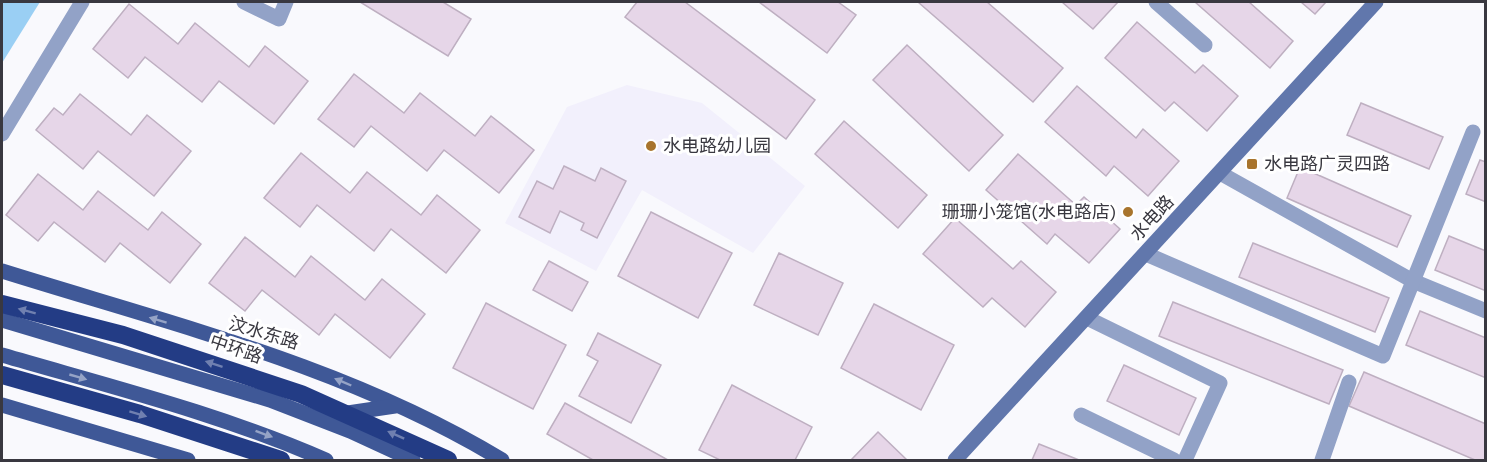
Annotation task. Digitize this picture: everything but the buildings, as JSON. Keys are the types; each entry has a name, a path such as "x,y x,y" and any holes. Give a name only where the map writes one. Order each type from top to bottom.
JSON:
{"highway":[{"name":"中环路","path":"2,304 123,336 257,378 301,394 448,460"},
{"path":"2,375 140,414 281,460"}],"main road":[{"name":"水电路","path":"955,460 1376,2"},
{"name":"汶水东路","path":"2,271 304,366 449,428 502,460"},
{"path":"2,320 270,400 413,460"},
{"path":"2,355 194,409 271,436 326,460"},
{"path":"2,405 188,460"},
{"path":"315,418 397,406"}],"street":[{"path":"2,134 82,2"},
{"path":"244,2 279,19 286,2"},
{"path":"1155,2 1205,45"},
{"path":"1146,254 1383,356 1473,132"},
{"path":"1220,173 1413,281 1485,311"},
{"path":"1087,318 1220,383 1185,460"},
{"path":"1322,460 1349,382"},
{"path":"1081,415 1173,460"}],"shaded area":[{"name":"水电路幼儿园","path":"627,85 702,103 805,186 753,253 642,190 596,271 505,223 567,107"}],"water":[{"path":"2,2 40,2 2,63"}],"place":[{"name":"水电路幼儿园","path":"651,146"},
{"name":"水电路广灵四路","path":"1252,164"},
{"name":"珊珊小笼馆(水电路店)","path":"1128,212"}]}
